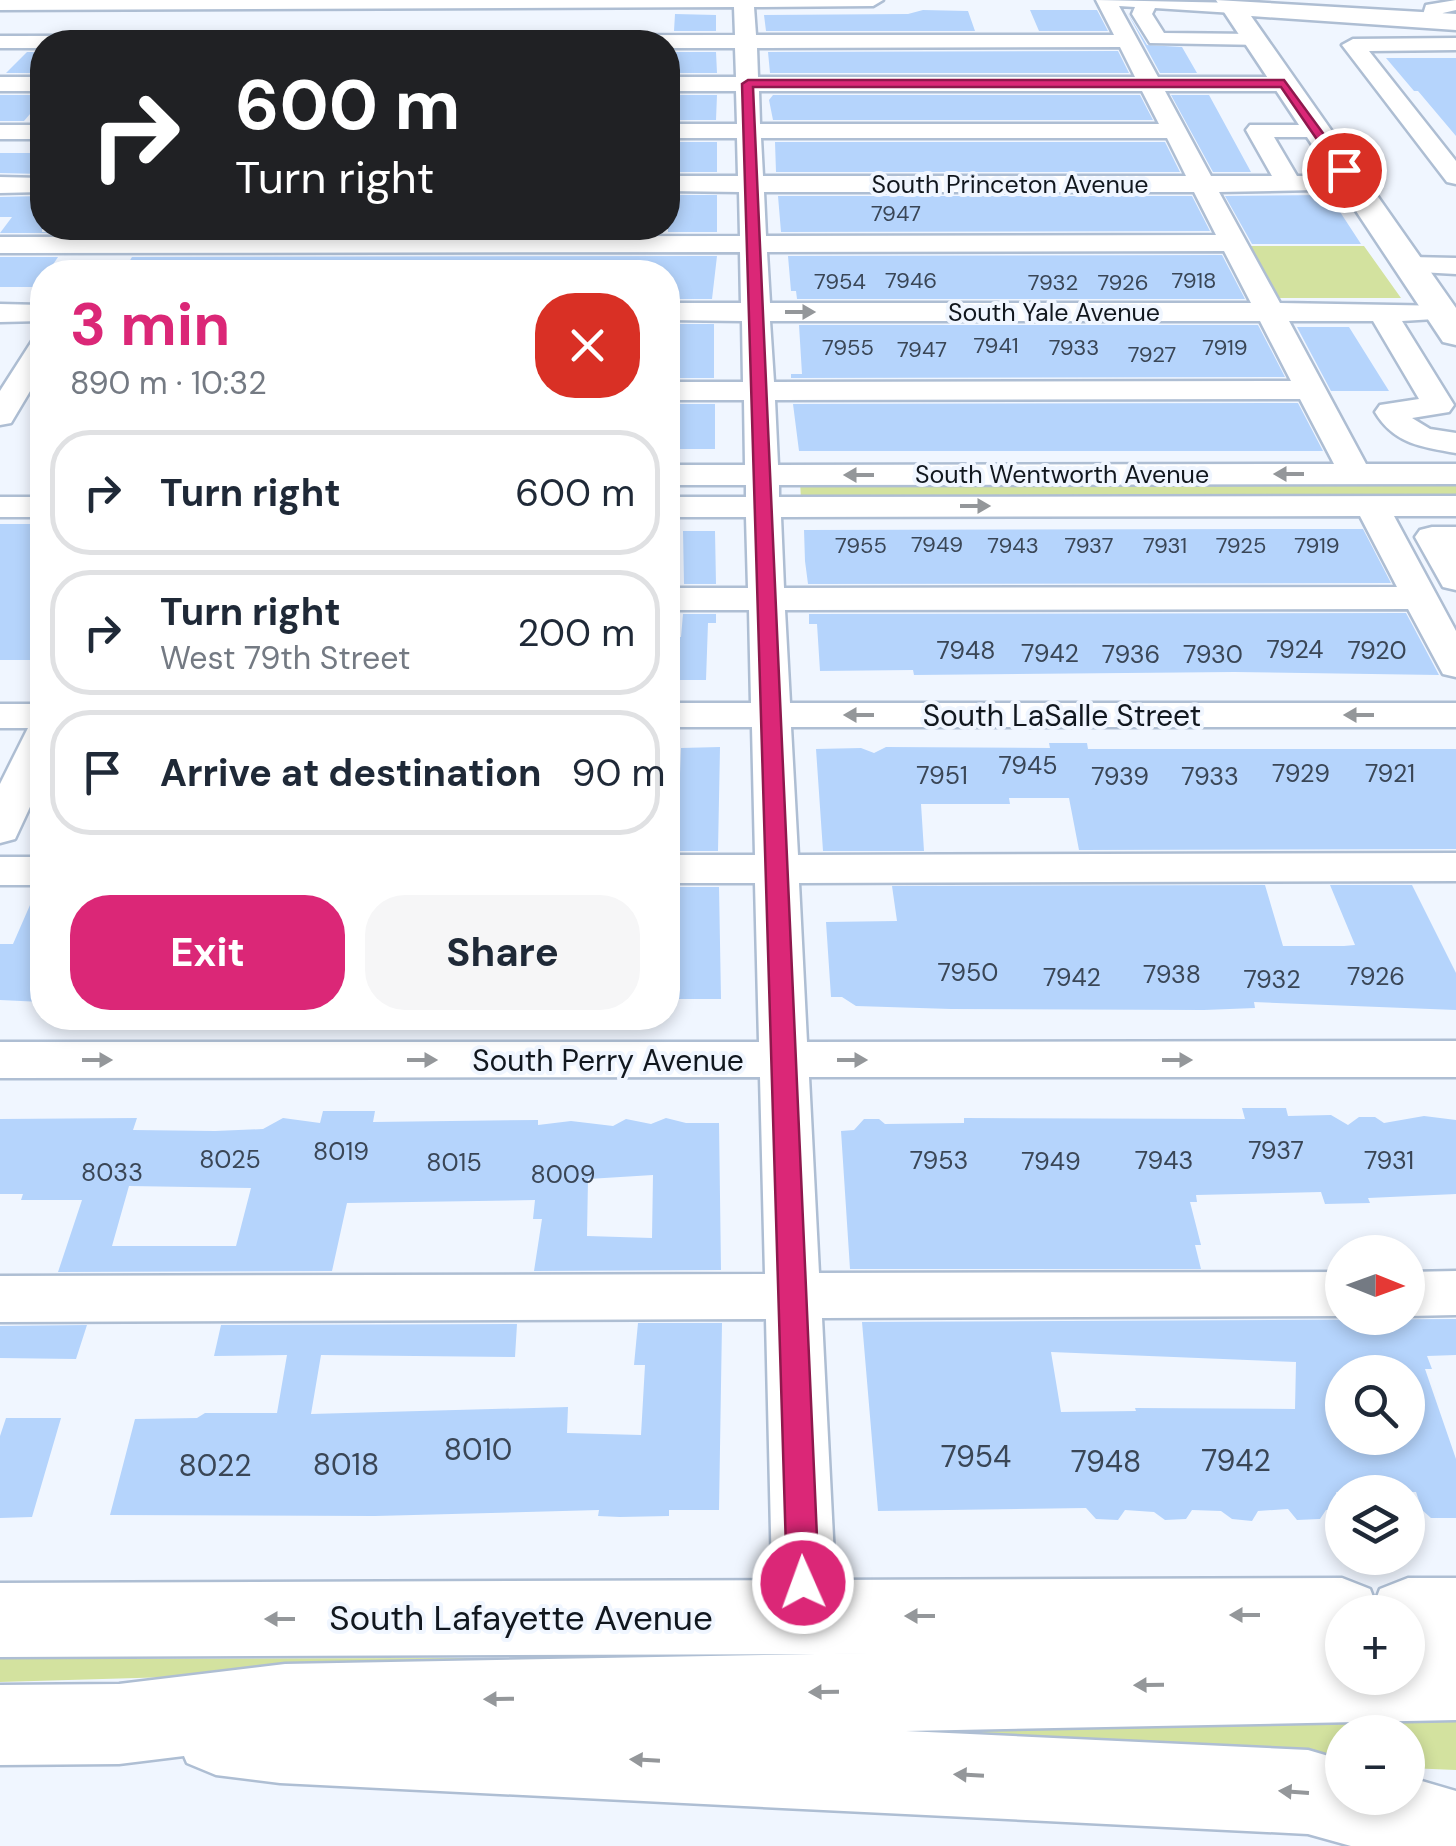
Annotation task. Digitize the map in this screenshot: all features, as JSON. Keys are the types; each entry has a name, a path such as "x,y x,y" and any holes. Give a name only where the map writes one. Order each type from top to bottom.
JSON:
{"main road":[{"path":"1230,4 1444,22"},
{"path":"1230,4 1448,323"},
{"name":"South Lafayette Avenue","path":"0,1620 1325,1615"},
{"path":"1425,1615 1456,1615"},
{"path":"0,1725 119,1724 286,1704 1456,1681"},
{"path":"119,1724 280,1742 1308,1792 1456,1833"}],"street":[{"path":"459,30 745,15 873,0"},
{"path":"1106,0 1355,474"},
{"path":"1117,0 1230,4"},
{"path":"238,30 256,2"},
{"path":"0,4 256,2 745,15 1127,41"},
{"path":"1148,2 1142,14 1157,39 1260,47"},
{"path":"1444,22 1433,10 1456,4"},
{"path":"745,15 804,1617"},
{"path":"0,42 30,42"},
{"path":"1456,44 1353,44 1456,176"},
{"path":"1231,84 1214,54 1260,47"},
{"path":"0,84 30,84"},
{"path":"680,84 1284,84"},
{"path":"1289,184 1258,130 1316,130"},
{"path":"680,131 1175,131"},
{"path":"0,132 30,132"},
{"name":"South Princeton Avenue","path":"680,184 1354,184"},
{"path":"0,185 30,185"},
{"path":"0,244 56,240"},
{"path":"432,240 1234,243"},
{"path":"1411,266 1456,266"},
{"name":"South Yale Avenue","path":"680,312 1382,312 1448,323"},
{"path":"1382,312 1447,405 1391,412 1397,425 1409,434 1456,443"},
{"path":"0,313 30,313"},
{"path":"14,398 30,369"},
{"path":"680,390 1311,390"},
{"name":"South Wentworth Avenue","path":"680,505 762,491 1456,474"},
{"path":"0,476 30,476"},
{"name":"South Wentworth Avenue","path":"680,477 762,491 1456,506"},
{"path":"1372,506 1456,666"},
{"path":"0,507 30,507"},
{"path":"1456,537 1432,537 1456,580"},
{"path":"680,600 1420,598"},
{"name":"South LaSalle Street","path":"680,715 1456,715"},
{"path":"0,716 30,716"},
{"path":"0,830 30,763"},
{"path":"680,869 1456,867"},
{"path":"0,871 30,871"},
{"name":"South Perry Avenue","path":"0,1060 1456,1059"},
{"path":"0,1299 1325,1294"},
{"path":"1425,1294 1456,1294"}],"green space":[{"path":"1248,246 1364,246 1401,298 1277,298"},
{"path":"800,481 1456,481 1456,499 801,500"},
{"path":"480,1658 479,1668 0,1682 0,1659"},
{"path":"1456,1709 1456,1770 1425,1769 1425,1715 1325,1715 1325,1764 670,1731"}],"building":[{"path":"923,10 968,11 975,31 766,31 764,15 908,14"},
{"path":"1030,10 1097,10 1108,31 1039,31"},
{"path":"1127,12 1147,45 1182,47 1197,73 1160,73"},
{"path":"675,14 716,15 716,31 674,30"},
{"path":"1118,51 1129,73 770,73 768,52"},
{"path":"27,52 30,52 30,73 6,73"},
{"path":"680,52 716,52 717,73 680,73"},
{"path":"1386,58 1456,58 1456,136 1418,91"},
{"path":"0,95 30,95 30,114 24,121 0,121"},
{"path":"680,95 717,95 716,120 680,120"},
{"path":"773,95 1140,95 1153,120 773,120 769,100"},
{"path":"1171,95 1209,95 1251,172 1213,172"},
{"path":"680,142 717,142 717,172 680,172"},
{"path":"775,142 1165,142 1180,172 776,172"},
{"path":"0,153 30,153 30,174 0,173"},
{"path":"680,195 717,195 717,232 680,232"},
{"path":"1329,195 1361,244 1252,244 1225,196"},
{"path":"30,196 30,233 0,233 12,217 0,217 0,197"},
{"path":"778,196 1192,196 1210,231 781,232"},
{"path":"1222,255 1245,299 797,299 796,291 791,291 788,256"},
{"path":"717,256 712,299 680,299 680,260 130,260"},
{"path":"0,257 58,257 30,260 30,287 0,287"},
{"path":"680,324 714,324 714,378 680,378"},
{"path":"799,325 1258,325 1285,377 791,378 791,374 802,374"},
{"path":"1297,327 1349,327 1389,391 1331,391"},
{"path":"1298,403 1323,451 799,451 793,404"},
{"path":"680,404 715,404 715,449 680,449"},
{"path":"0,524 30,524 30,660 0,660"},
{"path":"1363,529 1391,583 808,584 804,530"},
{"path":"683,531 715,531 716,584 684,584"},
{"path":"1406,613 1439,675 914,675 913,670 820,671 817,624 809,624 809,614"},
{"path":"683,614 716,614 716,623 708,623 706,680 680,680"},
{"path":"1049,743 1087,743 1088,749 1456,749 1456,849 1079,850 1069,798 1009,798 1010,804 921,804 924,851 823,851 816,749 861,748 874,753 886,747 1050,748"},
{"path":"720,747 718,851 680,851 681,748"},
{"path":"1265,885 1283,946 1344,946 1355,945 1330,885 1412,885 1456,973 1456,1010 1254,1002 1255,1008 1204,1010 951,1009 856,1006 842,997 831,997 826,922 897,921 892,886"},
{"path":"680,887 719,887 721,999 680,999"},
{"path":"30,905 30,1001 0,1000 0,944 13,944"},
{"path":"1242,1108 1286,1108 1288,1116 1331,1115 1348,1125 1359,1117 1375,1117 1384,1123 1424,1116 1456,1120 1456,1194 1325,1204 1321,1192 1196,1195 1197,1202 1190,1202 1201,1245 1195,1245 1201,1269 850,1269 841,1131 854,1130 864,1119 879,1119 885,1124 964,1123 964,1118 1245,1119"},
{"path":"323,1111 375,1111 373,1122 538,1120 538,1125 571,1121 613,1126 626,1119 651,1124 666,1118 686,1123 719,1123 721,1270 534,1271 542,1219 533,1219 535,1200 347,1203 332,1271 58,1272 82,1200 21,1200 23,1194 0,1194 0,1119 137,1118 133,1130 263,1129 283,1118 320,1123","holes":["653,1175 652,1238 587,1236 588,1179","129,1186 251,1188 236,1246 112,1246"]},
{"path":"1425,1319 1456,1319 1456,1355 1427,1356 1432,1369 1425,1369 1456,1459 1456,1518 1431,1518 1425,1513 1425,1475 1325,1475 1325,1512 1320,1519 1297,1520 1288,1509 1258,1511 1252,1521 1232,1519 1221,1511 1192,1510 1186,1519 1165,1520 1154,1512 1125,1510 1118,1520 1096,1519 1086,1508 878,1511 862,1322 1325,1320 1325,1335 1425,1335","holes":["1051,1352 1296,1362 1295,1409 1135,1408 1136,1411 1061,1412"]},
{"path":"638,1323 722,1323 719,1510 669,1510 669,1516 620,1517 598,1516 599,1510 375,1516 110,1515 135,1419 197,1418 205,1413 277,1413 287,1355 214,1356 221,1325 517,1324 515,1357 321,1355 311,1414 568,1407 567,1433 641,1435 645,1365 634,1365"},
{"path":"87,1325 76,1359 0,1358 0,1326"},
{"path":"6,1418 61,1418 32,1517 0,1518 0,1436"}],"route":[{"path":"803,1583 748,84 1284,84 1344,170"}]}
